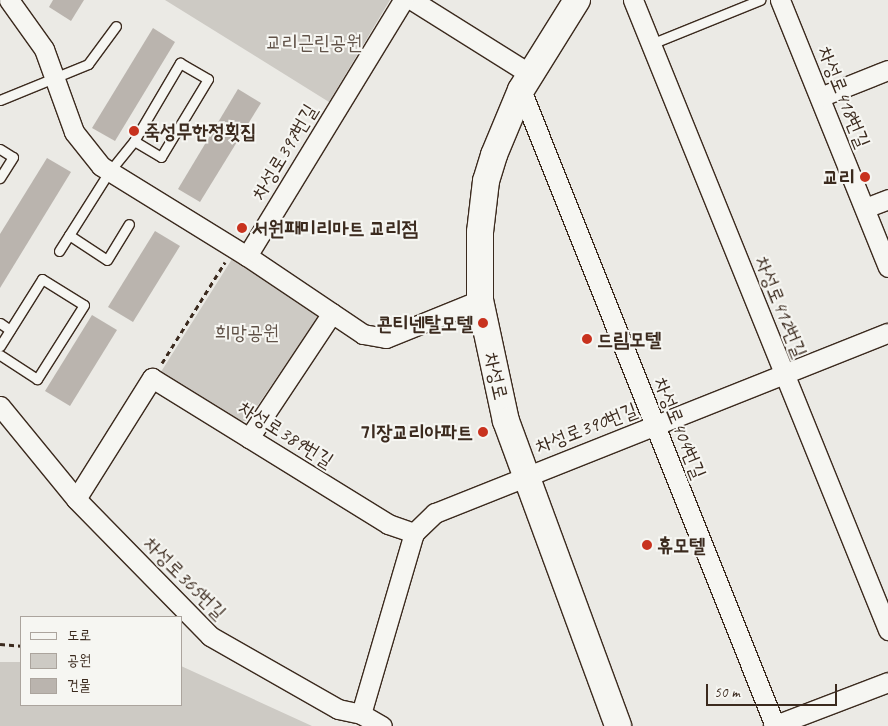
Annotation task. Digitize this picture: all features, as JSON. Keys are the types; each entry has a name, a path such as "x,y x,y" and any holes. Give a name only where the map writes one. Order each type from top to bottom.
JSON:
{"main road":[{"name":"차성로","path":"577,0 526,82 502,130 486,181 480,232 480,300 506,421 524,477 618,726"}],"street":[{"path":"9,0 44,49 56,77 74,132 109,172 240,252 363,334 386,338 480,300"},
{"name":"차성로397번길","path":"240,252 403,0"},
{"path":"412,0 526,82"},
{"name":"차성로412번길","path":"633,0 888,630"},
{"name":"차성로418번길","path":"780,0 888,267"},
{"path":"820,97 888,70"},
{"name":"차성로404번길","path":"526,82 654,426 774,726"},
{"path":"865,208 888,199"},
{"path":"249,438 332,314"},
{"name":"차성로390번길","path":"524,477 888,333"},
{"path":"76,499 152,378"},
{"name":"차성로389번길","path":"152,378 388,524 414,533"},
{"name":"차성로365번길","path":"0,406 76,499 210,636 338,709 361,714 382,726"},
{"path":"361,714 414,533 435,513 524,477"},
{"path":"774,726 888,682"}],"lane":[{"path":"651,44 760,0"},
{"path":"0,100 88,64 116,26"},
{"path":"59,251 109,172 134,141 180,63 208,79 161,157 134,141"},
{"path":"0,149 13,157 0,178"},
{"path":"69,235 106,260 129,224"},
{"path":"0,346 42,279 84,305 38,379 0,355"},
{"path":"0,323 10,330"}],"path":[{"path":"152,378 240,252"},
{"path":"0,644 20,646"}],"green space":[{"name":"교리근린공원","path":"165,0 390,0 329,102"},
{"name":"희망공원","path":"232,259 319,316 247,421 239,421 159,375"},
{"path":"0,662 20,662 20,706 182,706 182,666 312,726 0,726"}],"building":[{"path":"53,0 84,0 71,21 49,7"},
{"path":"153,28 175,42 115,141 92,128"},
{"path":"238,89 261,103 200,202 178,189"},
{"path":"47,158 71,172 0,288 0,234"},
{"path":"155,231 180,246 133,322 108,307"},
{"path":"92,315 117,330 70,406 45,391"}],"place":[{"name":"죽성무한정횟집","path":"134,131"},
{"name":"교리","path":"865,177"},
{"name":"서원패미리마트 교리점","path":"242,228"},
{"name":"콘티넨탈모텔","path":"483,323"},
{"name":"드림모텔","path":"587,339"},
{"name":"기장교리아파트","path":"483,432"},
{"name":"휴모텔","path":"647,545"}]}
